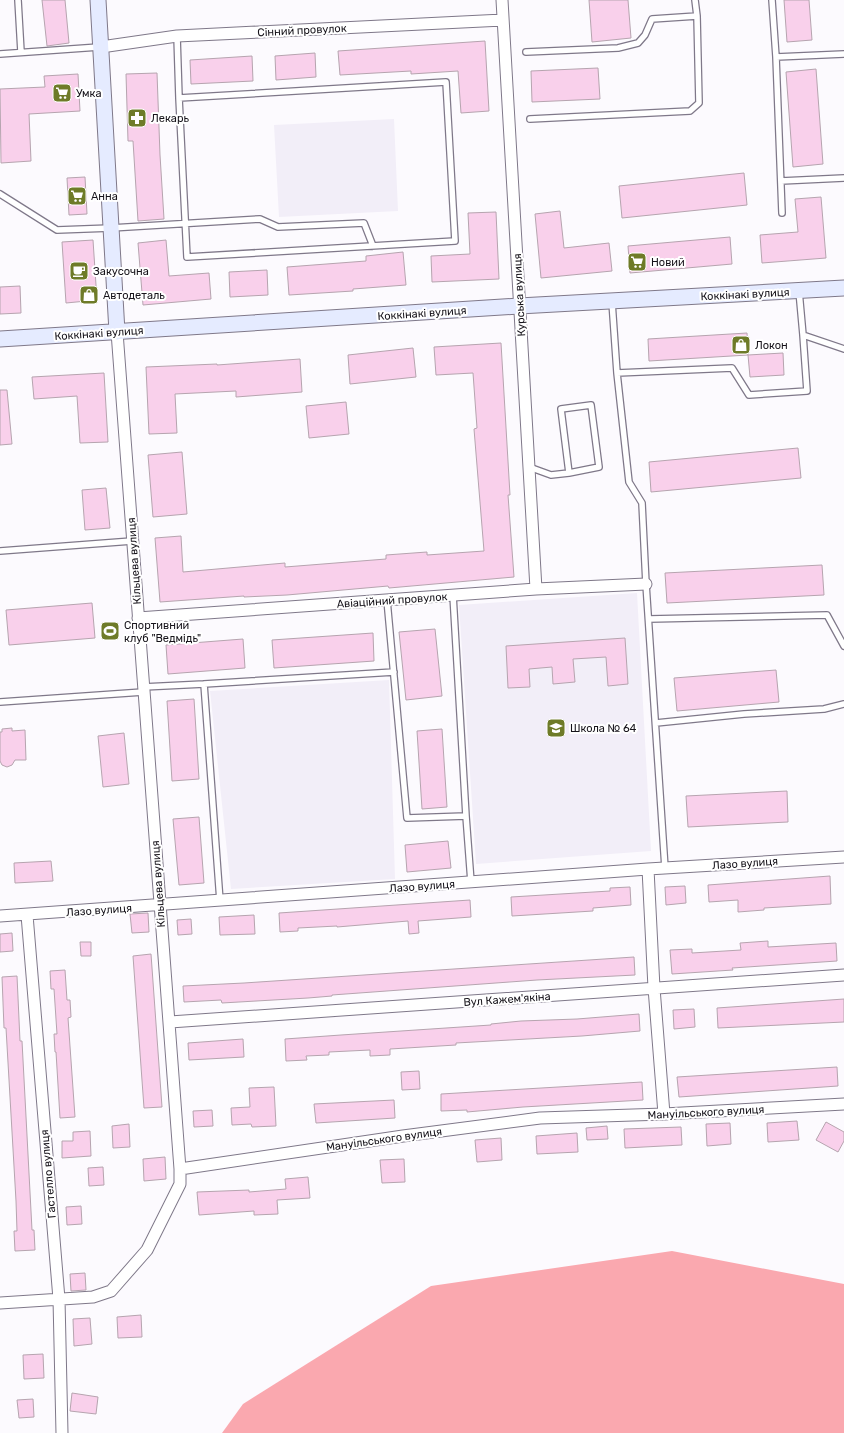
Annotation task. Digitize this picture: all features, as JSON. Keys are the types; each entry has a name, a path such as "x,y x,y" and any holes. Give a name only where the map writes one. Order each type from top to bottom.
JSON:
{"street":[{"name":"Кільцева вулиця","path":"98,0 117,332 159,906 170,1022 180,1169"},
{"name":"Курська вулиця","path":"502,0 536,589"},
{"name":"Сінний провулок","path":"101,47 177,36 503,20"},
{"name":"Коккінакі вулиця","path":"0,339 520,306 844,288"},
{"name":"Авіаційний провулок","path":"138,618 536,589 646,584"},
{"name":"Лазо вулиця","path":"0,916 844,857"},
{"path":"648,870 654,988 664,1114"},
{"name":"Гастелло вулиця","path":"27,915 59,1299 62,1433"},
{"name":"Вул Кажем'якіна","path":"170,1022 844,975"},
{"name":"Мануільського вулиця","path":"180,1169 403,1136 540,1118 664,1114 844,1104"},
{"path":"0,1303 93,1297 111,1291 147,1250 180,1184 180,1169"}],"lane":[{"path":"18,0 21,52"},
{"path":"530,119 690,111 699,103 697,16 695,0"},
{"path":"772,0 776,58 782,213"},
{"path":"526,52 618,48 638,43 645,35 652,19 697,16"},
{"path":"177,36 187,258 455,241 446,82 180,98"},
{"path":"0,54 101,47"},
{"path":"776,58 844,54"},
{"path":"781,181 844,178"},
{"path":"0,194 57,230 260,219 278,227 364,223 373,246"},
{"path":"617,374 732,368 749,395 807,391 799,291"},
{"path":"612,301 617,374 629,482 642,503 665,869"},
{"path":"803,335 844,349"},
{"path":"529,467 551,475 569,473 599,467 591,405 561,409 569,473"},
{"path":"0,551 132,541"},
{"path":"453,595 471,882"},
{"path":"387,600 407,818 466,816"},
{"path":"649,619 827,615 844,646"},
{"path":"0,702 204,684 394,672"},
{"path":"204,684 220,901"},
{"path":"656,722 824,709 844,704"}],"shaded area":[{"path":"394,119 398,211 279,217 274,125"},
{"name":"Школа № 64","path":"637,593 651,851 476,864 459,605"},
{"path":"389,680 395,879 231,889 210,691"},
{"path":"672,1251 844,1284 844,1433 222,1433 243,1404 431,1286"}],"building":[{"path":"42,0 65,0 69,43 47,46"},
{"path":"589,0 628,0 631,38 592,42"},
{"path":"784,0 809,0 812,40 787,42"},
{"path":"485,41 489,111 461,113 458,71 411,74 411,71 340,75 338,51"},
{"path":"315,53 316,77 276,80 275,56"},
{"path":"252,56 253,81 191,84 190,60"},
{"path":"598,68 600,99 532,102 531,71"},
{"path":"816,69 823,164 793,167 786,72"},
{"path":"157,73 164,219 138,221 133,141 128,141 126,74"},
{"path":"78,74 80,111 29,114 31,161 1,163 0,89 45,87 44,76"},
{"path":"744,173 747,205 622,218 619,186"},
{"name":"Анна","path":"85,177 87,214 69,215 67,178"},
{"path":"821,197 826,258 762,263 760,235 798,232 795,199"},
{"path":"560,211 564,248 609,243 612,271 541,278 535,214"},
{"path":"496,212 499,279 432,282 431,256 470,254 468,213"},
{"path":"730,237 732,264 630,273 628,246"},
{"name":"Закусочна","path":"93,240 97,300 66,303 62,242"},
{"path":"166,240 169,276 209,273 211,299 143,305 138,243"},
{"path":"403,252 406,285 353,289 353,291 289,295 287,267 366,261 366,256"},
{"path":"267,270 268,295 230,297 229,272"},
{"path":"20,286 21,313 0,314 0,287"},
{"path":"747,333 748,355 649,361 648,339"},
{"path":"501,343 510,495 508,495 514,577 389,588 388,586 287,595 244,596 160,602 155,538 181,536 183,572 285,563 285,567 386,559 386,555 427,552 427,555 484,551 474,429 477,428 473,373 436,375 434,347"},
{"path":"413,348 416,377 350,384 348,355"},
{"path":"783,353 784,375 750,377 748,355"},
{"path":"300,359 302,392 236,397 236,391 175,394 177,433 149,434 146,367 217,365"},
{"path":"104,373 108,442 80,443 77,396 34,399 32,377"},
{"path":"0,390 7,390 12,444 0,445"},
{"path":"346,402 349,434 309,438 306,406"},
{"path":"798,448 801,478 651,492 649,462"},
{"path":"182,452 187,514 153,517 148,455"},
{"path":"106,488 110,528 85,530 82,490"},
{"path":"822,565 824,595 667,603 665,573"},
{"path":"92,603 95,638 9,645 6,610"},
{"path":"435,629 442,696 406,700 399,632"},
{"path":"373,633 374,661 274,668 272,640"},
{"path":"625,638 628,684 608,686 606,657 573,659 575,682 553,684 552,667 529,669 530,687 508,688 506,646"},
{"path":"243,639 245,668 168,674 166,645"},
{"path":"776,670 779,702 677,711 674,678"},
{"path":"194,699 199,779 172,781 167,701"},
{"path":"12,728 12,731 25,730 26,760 15,760 12,765 7,767 2,765 0,761 0,732 2,732 2,729"},
{"path":"442,729 447,807 422,809 417,731"},
{"path":"124,733 129,784 103,787 98,736"},
{"path":"787,791 788,822 688,827 686,796"},
{"path":"199,817 204,883 179,885 173,819"},
{"path":"448,841 451,868 407,872 405,845"},
{"path":"51,861 53,881 15,883 14,863"},
{"path":"830,876 831,904 764,908 764,910 738,912 738,900 709,902 708,885"},
{"path":"685,886 686,903 666,905 665,887"},
{"path":"630,887 631,905 593,908 593,911 512,916 511,897 610,891 610,888"},
{"path":"470,900 471,917 418,921 419,933 409,934 408,921 337,927 298,928 298,931 280,932 279,913"},
{"path":"148,913 149,932 132,933 130,914"},
{"path":"254,915 255,934 220,935 219,917"},
{"path":"191,919 192,934 178,935 177,920"},
{"path":"12,933 13,951 0,952 0,934"},
{"path":"768,941 768,947 836,943 837,961 732,968 733,970 672,974 670,950 692,949 692,953 741,950 740,943"},
{"path":"80,942 91,942 91,956 81,956"},
{"path":"151,954 162,1107 144,1108 133,956"},
{"path":"634,957 635,975 537,980 308,998 222,1003 221,1000 184,1002 183,986"},
{"path":"65,970 67,1000 70,1000 71,1017 68,1018 75,1117 60,1118 54,1034 57,1034 54,989 51,989 50,971"},
{"path":"17,976 32,1230 34,1230 35,1250 15,1251 14,1231 17,1231 16,1201 2,977"},
{"path":"844,999 844,1022 718,1028 717,1008"},
{"path":"694,1009 695,1027 674,1029 673,1010"},
{"path":"639,1014 640,1031 582,1036 456,1043 456,1045 390,1049 390,1055 370,1056 370,1050 329,1052 329,1055 306,1056 307,1060 286,1061 285,1039 491,1025 521,1021 577,1019"},
{"path":"243,1039 244,1057 189,1060 188,1043"},
{"path":"837,1067 838,1086 679,1097 677,1077"},
{"path":"419,1071 420,1089 402,1090 401,1072"},
{"path":"642,1082 643,1100 467,1112 467,1110 441,1111 441,1094"},
{"path":"274,1087 276,1126 252,1127 251,1124 232,1125 231,1108 250,1107 249,1088"},
{"path":"394,1100 395,1118 316,1123 314,1104"},
{"path":"212,1110 213,1126 194,1127 193,1111"},
{"path":"797,1121 799,1140 768,1142 767,1123"},
{"path":"826,1122 844,1132 844,1141 838,1152 816,1140"},
{"path":"730,1123 731,1144 707,1146 706,1124"},
{"path":"129,1124 130,1147 113,1148 112,1126"},
{"path":"607,1126 608,1139 587,1140 586,1128"},
{"path":"681,1127 682,1145 625,1148 624,1129"},
{"path":"90,1131 91,1156 62,1158 62,1141 73,1141 73,1132"},
{"path":"577,1133 578,1152 537,1154 536,1136"},
{"path":"501,1138 502,1160 477,1162 475,1140"},
{"path":"165,1157 166,1179 144,1181 143,1159"},
{"path":"404,1159 405,1182 382,1183 380,1160"},
{"path":"103,1167 104,1185 89,1186 88,1168"},
{"path":"308,1177 310,1198 277,1200 278,1214 254,1215 254,1211 199,1215 197,1192 249,1190 249,1192 286,1189 285,1179"},
{"path":"81,1206 82,1224 67,1225 66,1207"},
{"path":"85,1273 86,1290 71,1291 70,1274"},
{"path":"141,1315 142,1337 118,1338 117,1317"},
{"path":"90,1318 92,1344 74,1346 73,1319"},
{"path":"43,1354 44,1378 24,1379 23,1355"},
{"path":"72,1393 98,1397 96,1414 70,1411"},
{"path":"33,1399 34,1417 19,1418 17,1400"}],"place":[{"name":"Умка","path":"62,93"},
{"name":"Лекарь","path":"137,118"},
{"name":"Анна","path":"77,196"},
{"name":"Новий","path":"637,262"},
{"name":"Закусочна","path":"79,271"},
{"name":"Автодеталь","path":"89,295"},
{"name":"Локон","path":"741,345"},
{"name":"Спортивний клуб \"Ведмідь\"","path":"110,631"},
{"name":"Школа № 64","path":"556,728"}]}
